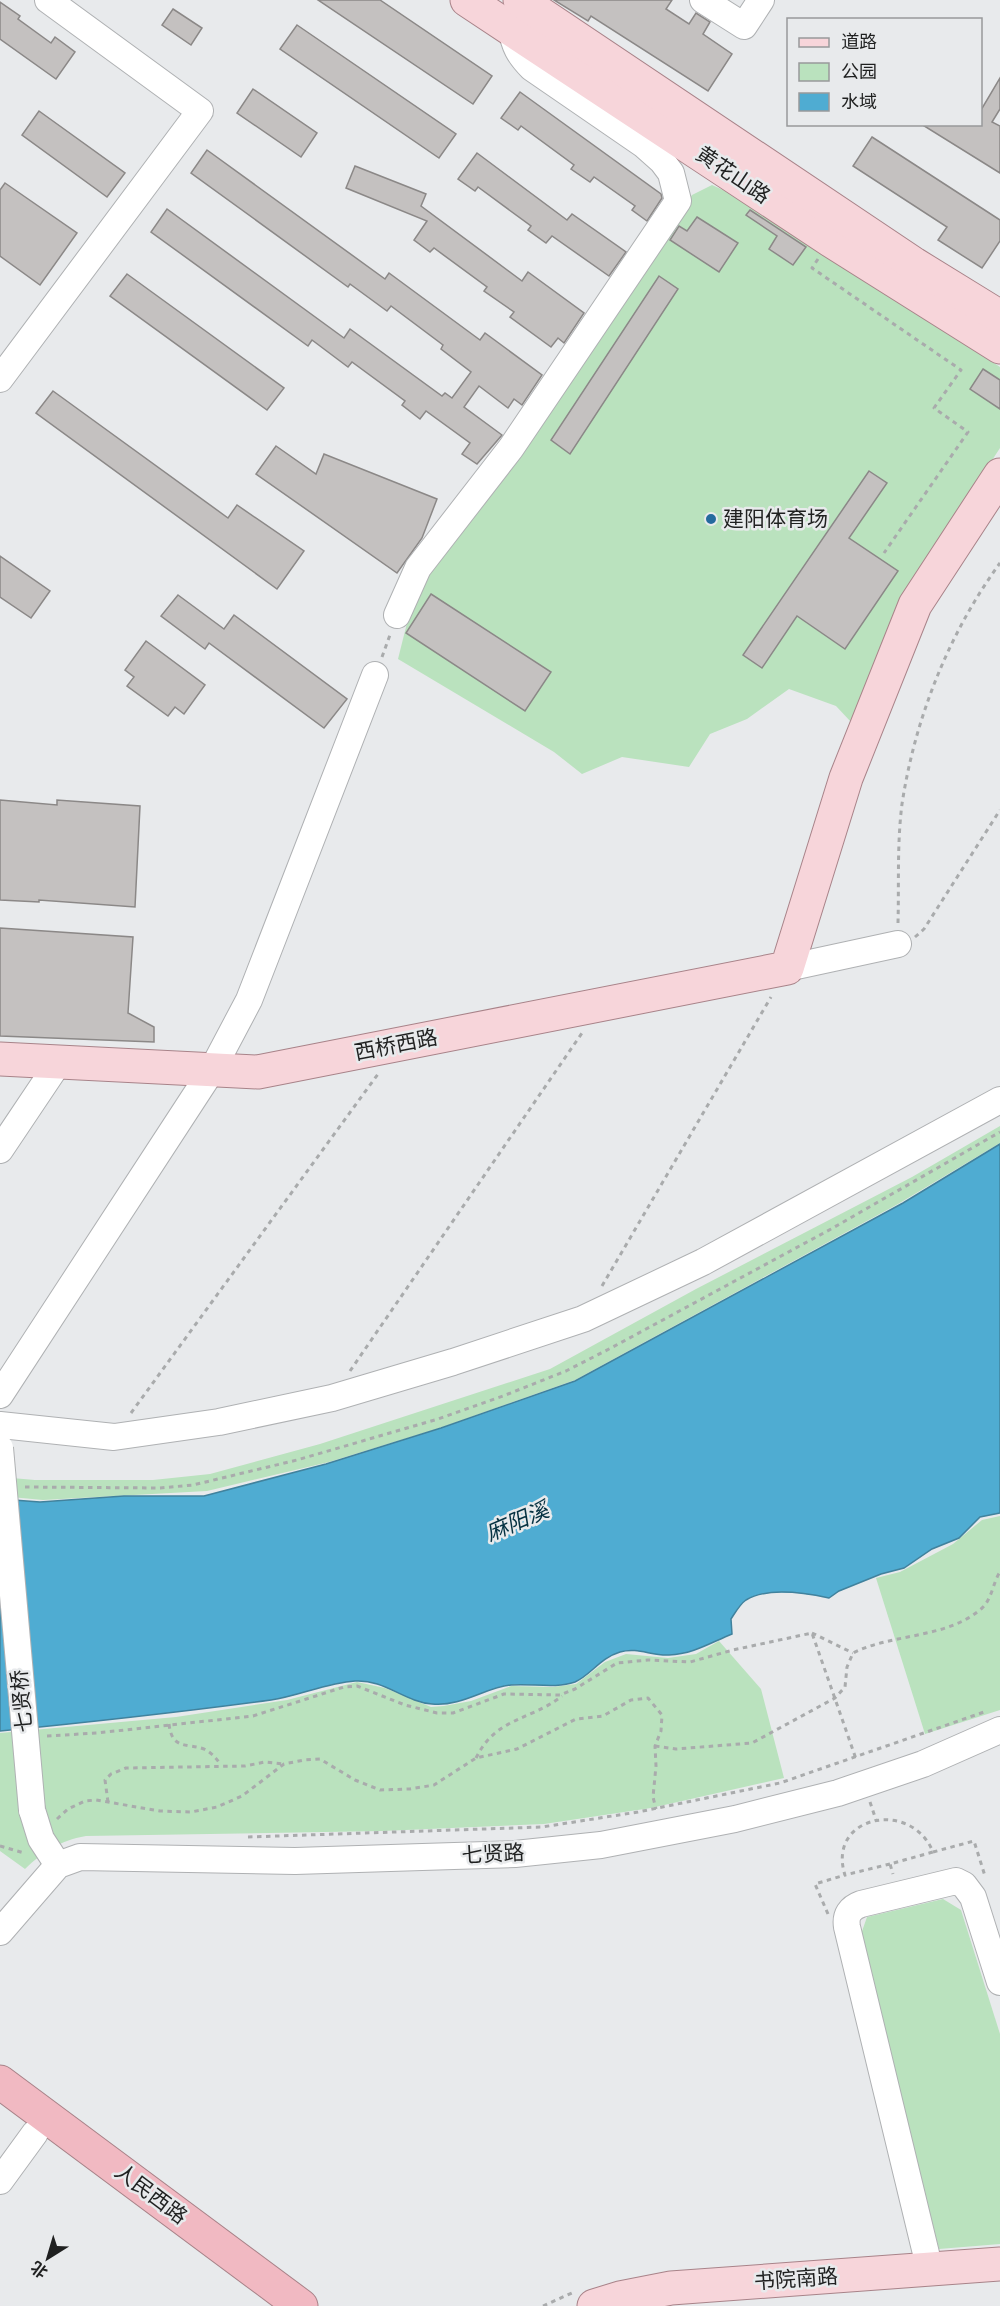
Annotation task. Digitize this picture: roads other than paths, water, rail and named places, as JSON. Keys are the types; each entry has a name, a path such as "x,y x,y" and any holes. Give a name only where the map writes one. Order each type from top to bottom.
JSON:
{"highway":[{"name":"人民西路","path":"0,2082 301,2306"},
{"name":"人民西路","path":"0,2106 267,2306"}],"main road":[{"name":"黄花山路","path":"467,0 516,14 1000,317"},
{"name":"黄花山路","path":"516,14 831,240 1000,347"},
{"path":"788,968 846,778 915,605 1000,475"},
{"name":"西桥西路","path":"0,1059 258,1072 788,968"},
{"name":"书院南路","path":"594,2306 628,2296 671,2288 1000,2264"},
{"path":"685,2306 1000,2281"}],"street":[{"path":"0,379 200,111 48,0"},
{"path":"703,0 744,26 761,0"},
{"path":"398,615 418,568 522,432 678,201 671,173 662,161 644,145 532,68 520,57 514,46 516,14"},
{"path":"0,1395 212,1071 249,1000 375,675"},
{"path":"788,968 898,944"},
{"path":"0,1150 59,1062"},
{"path":"0,1425 114,1437 219,1422 332,1398 583,1319 703,1262 1000,1100"},
{"name":"七贤桥","path":"0,1448 32,1810 41,1839 58,1866"},
{"name":"七贤路","path":"58,1866 80,1857 295,1861 515,1854 601,1845 779,1809 864,1785 923,1764 994,1720"},
{"path":"0,1932 58,1866"},
{"path":"930,2270 847,1927 847,1916 852,1908 898,1893 956,1881 964,1885 973,1897 1000,1982"},
{"path":"0,2181 36,2133"}],"water":[{"name":"麻阳溪","path":"1000,1144 1000,1513 980,1517 959,1538 932,1549 904,1568 881,1574 839,1591 829,1598 787,1592 755,1596 746,1600 731,1619 732,1634 686,1653 662,1655 633,1650 620,1652 607,1658 581,1679 567,1684 511,1685 492,1689 453,1703 432,1704 413,1699 375,1683 355,1681 271,1700 0,1731 0,1499 40,1502 124,1496 204,1496 326,1464 441,1428 575,1381 903,1203"}],"place":[{"name":"建阳体育场","path":"711,519"}]}
